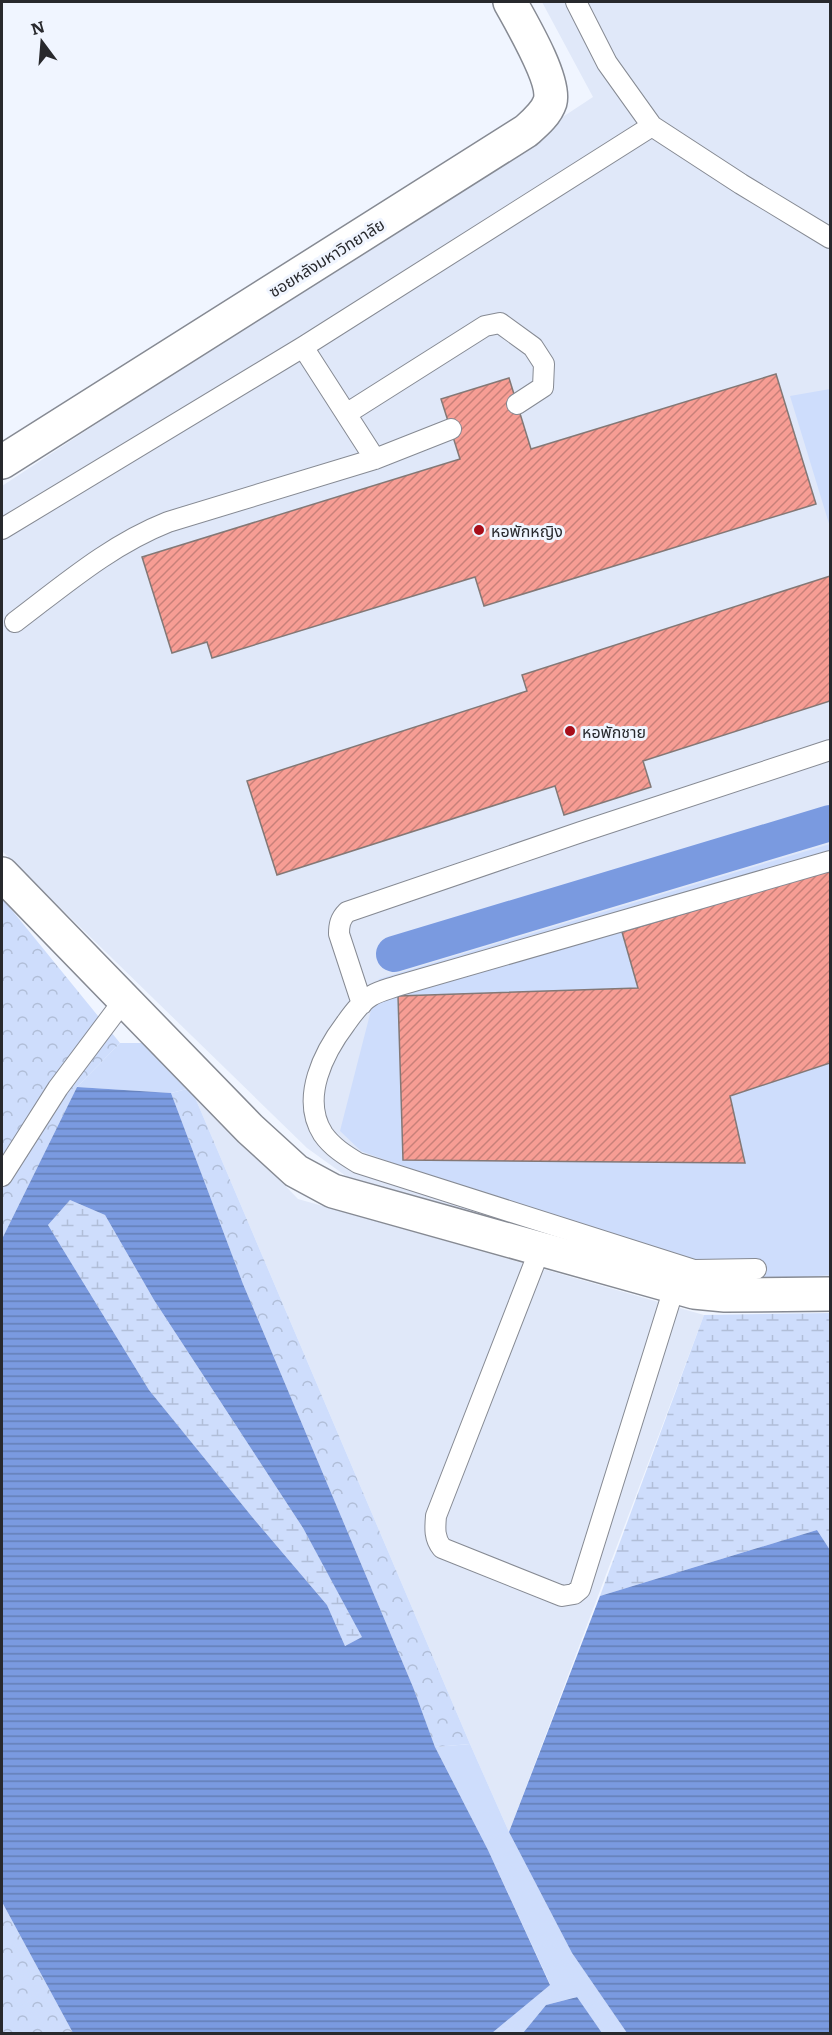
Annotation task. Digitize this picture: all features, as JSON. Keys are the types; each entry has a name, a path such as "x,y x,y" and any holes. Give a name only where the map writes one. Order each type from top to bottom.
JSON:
{"street":[{"name":"ซอยหลังมหาวิทยาลัย","path":"2,462 516,138 537,121 550,103 551,91 542,63 510,2"},
{"path":"2,874 250,1129 288,1165 308,1179 333,1191 674,1288 725,1295 831,1294"}],"lane":[{"path":"576,2 607,63 652,126 831,238"},
{"path":"2,530 303,347 652,126"},
{"path":"346,414 485,326 500,322 533,347 544,364 543,387 517,404"},
{"path":"303,347 375,459"},
{"path":"15,622 107,552 146,531 375,459 451,429"},
{"path":"362,1004 339,934 339,925 347,912 571,835 831,750"},
{"path":"756,1269 694,1269 358,1163 336,1149 322,1133 314,1107 318,1074 328,1050 356,1009 371,996 397,986 831,861"},
{"path":"2,1176 58,1088 124,1000"},
{"path":"540,1249 436,1516 435,1531 442,1548 562,1596 574,1594 580,1588 674,1288"}],"shaded area":[{"path":"542,2 830,2 830,1279 711,1287 357,1184 307,1148 2,851 2,486 593,97"},
{"path":"191,1088 298,1199 704,1315 509,1832 470,1744"}],"green space":[{"path":"830,389 830,527 790,396"},
{"path":"830,844 830,1275 716,1284 361,1151 340,1131 379,979"},
{"path":"2,898 120,1043 77,1087 2,1239"},
{"path":"120,1043 143,1043 191,1088 171,1093 77,1087"},
{"path":"191,1088 470,1744 435,1747 413,1687 243,1284 171,1093"},
{"path":"70,1200 105,1215 154,1300 303,1528 363,1637 345,1646 327,1605 149,1390 48,1225"},
{"path":"830,1313 830,1550 817,1530 600,1596 704,1315"},
{"path":"470,1744 509,1832 572,1953 627,2033 602,2033 576,1997 546,2005 523,2033 492,2033 550,1984 488,1850 435,1747"},
{"path":"2,1902 73,2033 2,2033"}],"water":[{"path":"77,1087 171,1093 243,1284 413,1687 435,1747 488,1850 550,1985 492,2033 73,2033 2,1902 2,1239","holes":["70,1200 105,1215 154,1300 303,1528 362,1637 345,1646 327,1605 149,1390 48,1225"]},
{"path":"817,1530 830,1550 830,2033 627,2033 572,1953 509,1832 600,1596"},
{"path":"577,1997 602,2033 523,2033 546,2005"}],"building":[{"name":"หอพักหญิง","path":"776,374 816,504 484,606 475,577 212,658 207,642 172,653 142,557 460,459 441,399 509,378 531,449"},
{"name":"หอพักชาย","path":"830,576 830,701 643,761 651,787 564,815 555,786 277,875 247,781 527,691 522,675"},
{"path":"830,870 830,1063 730,1096 745,1163 403,1160 398,996 638,988 622,932"}],"waterway":[{"path":"394,954 830,823"}],"place":[{"name":"หอพักหญิง","path":"479,530"},
{"name":"หอพักชาย","path":"570,731"}]}
